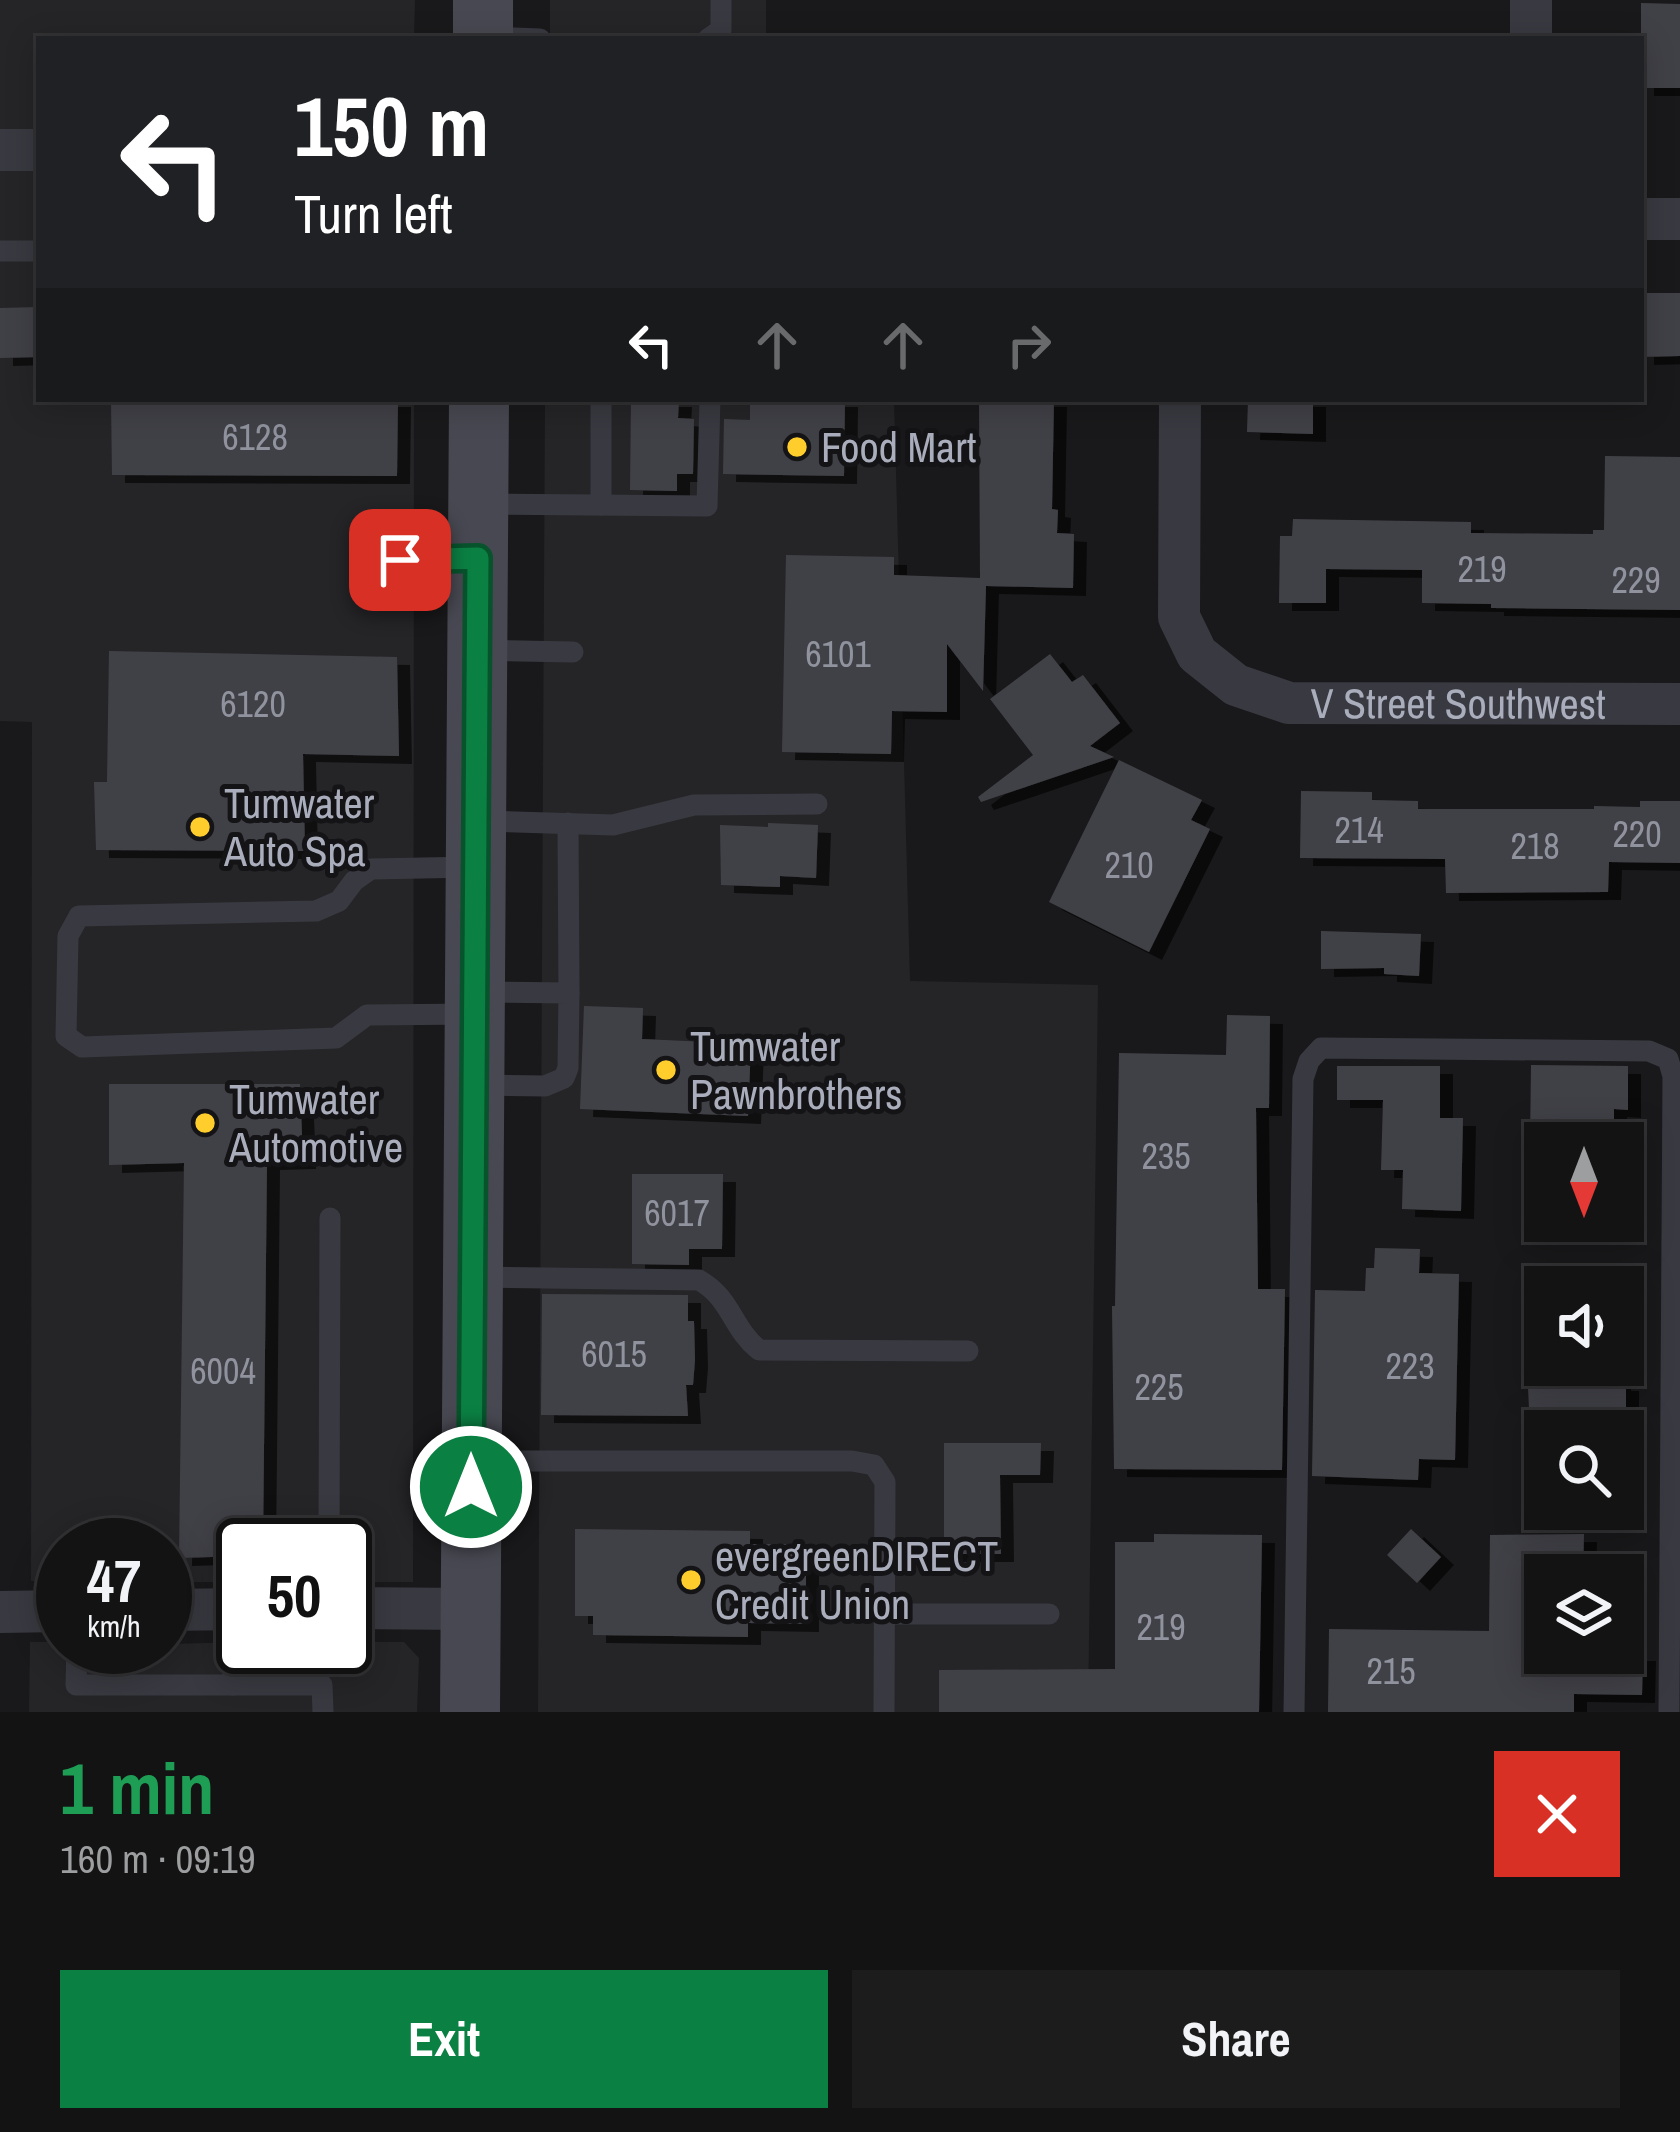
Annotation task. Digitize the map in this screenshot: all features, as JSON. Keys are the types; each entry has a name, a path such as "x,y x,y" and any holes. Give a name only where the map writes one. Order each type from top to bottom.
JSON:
{"main road":[{"path":"470,1712 479,402"}],"street":[{"path":"1531,0 1531,36"},
{"path":"0,151 36,150"},
{"path":"1644,219 1680,219"},
{"name":"V Street Southwest","path":"1180,402 1179,617 1197,654 1236,685 1289,703 1680,704"},
{"path":"372,1608 471,1610"},
{"path":"0,1612 36,1611"}],"lane":[{"path":"712,36 721,30 721,0"},
{"path":"0,251 36,251"},
{"path":"601,505 602,402"},
{"path":"400,560 478,531 601,505 707,506 710,402"},
{"path":"477,650 573,652"},
{"path":"568,993 367,1015 335,1038 82,1047 66,1036 68,936 79,916 316,911 339,901 354,880 371,869 568,823 636,822 694,805 817,804"},
{"path":"474,1085 545,1086 564,1078 568,1068 568,823"},
{"path":"1294,1712 1303,1079 1309,1061 1321,1048 1649,1051 1668,1059 1673,1076 1675,1532 1669,1712"},
{"path":"329,1518 330,1218"},
{"path":"472,1277 698,1280 721,1292 743,1337 759,1350 968,1351"},
{"path":"471,1461 852,1461 874,1465 885,1482 884,1712"},
{"path":"886,1614 1049,1614"},
{"path":"76,1674 76,1685 322,1685 322,1712"},
{"path":"233,1685 234,1674"}],"shaded area":[{"path":"0,0 415,0 414,36 36,36 36,402 414,402 413,1582 372,1582 372,1518 216,1518 216,1582 192,1582 192,1518 36,1518 36,1581 31,1581 32,722 0,721"},
{"path":"550,0 766,0 766,36 550,36"},
{"path":"545,402 894,402 910,981 1098,985 1088,1712 538,1712"},
{"path":"30,1642 36,1642 36,1674 192,1674 192,1643 216,1643 216,1674 372,1674 372,1642 404,1642 419,1658 417,1712 29,1712"}],"building":[{"path":"1641,3 1680,4 1680,88 1644,88"},
{"path":"1644,293 1680,293 1680,356 1644,357"},
{"path":"36,307 36,357 0,358 0,308"},
{"path":"111,402 398,402 397,476 112,475"},
{"path":"631,402 679,402 678,418 694,419 693,474 677,474 677,491 630,490"},
{"name":"Food Mart","path":"750,402 845,402 844,476 723,474 724,419 750,420"},
{"path":"979,402 1054,402 1052,509 1058,510 1057,533 1074,534 1073,588 986,586 983,691 947,644 947,712 892,711 891,754 782,752 786,555 894,557 894,575 980,578"},
{"path":"1248,402 1313,402 1313,434 1247,432"},
{"path":"1605,456 1680,457 1680,610 1422,603 1422,570 1326,569 1326,603 1279,603 1280,536 1292,536 1293,519 1471,522 1471,533 1593,534 1593,530 1604,530"},
{"path":"109,651 397,657 399,756 303,754 305,851 96,850 94,782 107,782"},
{"path":"1050,654 1072,682 1083,675 1120,723 1090,746 1114,757 981,802 978,797 1033,755 990,699"},
{"path":"1119,760 1202,800 1191,820 1210,829 1149,952 1049,902"},
{"path":"1301,791 1372,792 1372,800 1418,801 1418,809 1594,809 1640,807 1640,801 1680,801 1680,863 1609,862 1608,892 1446,893 1445,859 1300,858"},
{"path":"768,823 818,825 816,878 780,876 780,887 721,885 720,825 768,827"},
{"path":"1321,931 1421,934 1419,976 1384,974 1384,968 1321,969"},
{"name":"Tumwater Pawnbrothers","path":"584,1006 643,1008 642,1039 751,1044 748,1116 580,1109"},
{"path":"1227,1015 1270,1016 1269,1108 1256,1108 1258,1289 1285,1289 1282,1470 1114,1469 1112,1306 1119,1053 1226,1055"},
{"path":"1531,1065 1628,1066 1628,1110 1614,1109 1614,1122 1530,1122"},
{"path":"1337,1066 1440,1066 1440,1118 1463,1118 1461,1211 1402,1209 1403,1170 1381,1170 1383,1100 1337,1100"},
{"path":"109,1084 300,1084 303,1161 267,1162 263,1518 216,1518 216,1557 192,1558 192,1518 180,1518 184,1163 109,1165"},
{"path":"632,1174 723,1174 722,1249 689,1249 689,1265 632,1264"},
{"path":"1375,1248 1420,1249 1419,1273 1459,1274 1455,1460 1419,1459 1418,1480 1312,1476 1315,1290 1365,1291 1366,1268 1374,1268"},
{"path":"542,1294 688,1295 695,1360 693,1385 686,1385 688,1416 541,1415"},
{"path":"1528,1386 1626,1386 1626,1410 1529,1410"},
{"path":"944,1443 1041,1443 1040,1475 1000,1475 1001,1554 944,1554"},
{"name":"evergreenDIRECT Credit Union","path":"575,1529 750,1531 750,1544 806,1544 806,1624 748,1623 748,1637 593,1635 593,1616 575,1616"},
{"path":"1411,1529 1441,1557 1417,1583 1387,1555"},
{"path":"1154,1534 1262,1535 1259,1712 939,1712 939,1670 1115,1669 1115,1542 1154,1542"},
{"path":"1584,1534 1584,1554 1524,1554 1524,1674 1642,1674 1642,1695 1574,1694 1574,1712 1328,1712 1329,1629 1489,1631 1490,1535"}],"place":[{"name":"Food Mart","path":"797,447"},
{"name":"Tumwater Auto Spa","path":"200,827"},
{"name":"Tumwater Pawnbrothers","path":"666,1070"},
{"name":"Tumwater Automotive","path":"205,1123"},
{"name":"evergreenDIRECT Credit Union","path":"691,1580"}],"route":[{"path":"400,560 478,558 471,1487"}]}
